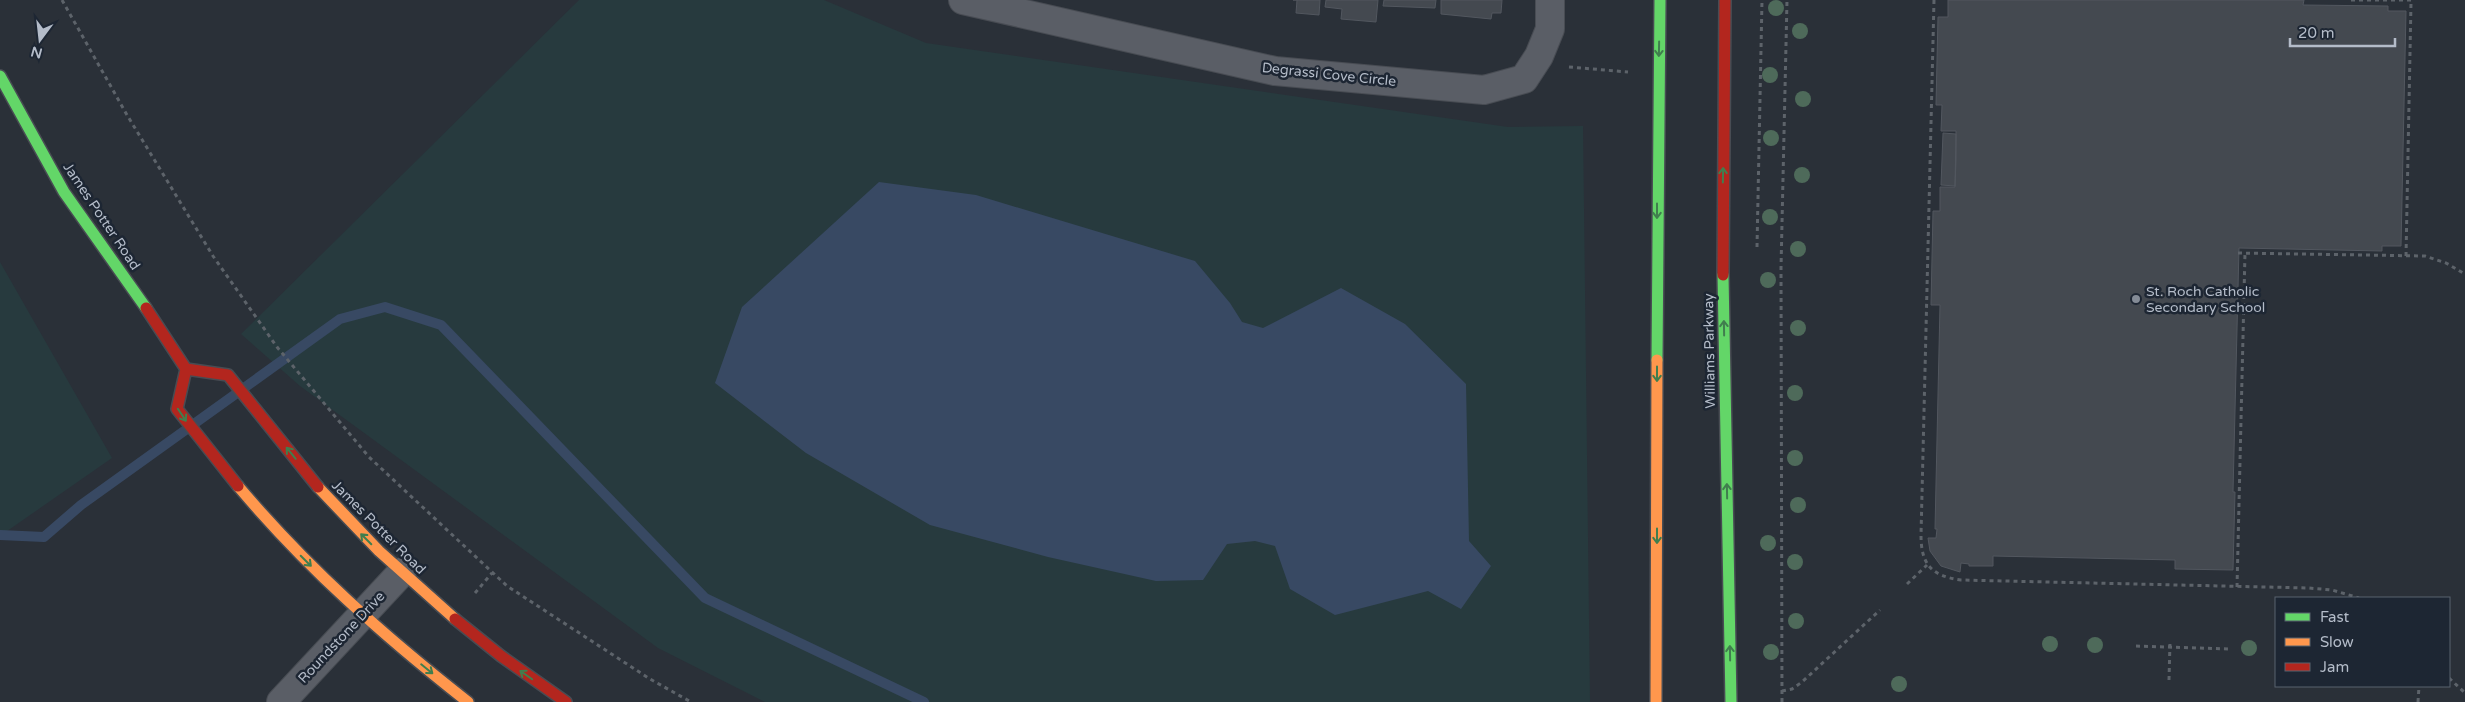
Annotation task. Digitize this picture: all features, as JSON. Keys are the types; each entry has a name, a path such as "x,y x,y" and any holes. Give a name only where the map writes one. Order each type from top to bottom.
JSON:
{"main road":[{"path":"1656,702 1657,179 1660,0"},
{"name":"Williams Parkway","path":"1725,0 1722,224 1731,702"},
{"name":"James Potter Road","path":"0,76 64,192 144,305 186,369 228,374 321,491 402,572 474,636 566,702"},
{"path":"186,369 177,409 272,526 325,581 362,615 468,702"}],"street":[{"name":"Degrassi Cove Circle","path":"963,0 1275,71 1484,90 1524,79 1534,64 1550,29 1550,0"},
{"name":"Roundstone Drive","path":"281,702 402,572"}],"path":[{"path":"62,0 127,115 213,256 277,347 369,457 507,586 650,679 691,702"},
{"path":"1782,702 1781,268 1787,0"},
{"path":"1934,0 1921,535 1922,551 1927,565 1942,575 1960,580 2309,588 2332,590 2356,597"},
{"path":"2350,0 2411,1 2406,256"},
{"path":"1534,64 1633,72"},
{"path":"2238,253 2435,258 2458,268 2465,274"},
{"path":"2237,587 2245,253"},
{"path":"2238,291 2244,291"},
{"path":"1907,584 1927,565"},
{"path":"2170,585 2170,590"},
{"path":"1782,690 1792,689 1802,682 1880,610"},
{"path":"2169,680 2170,642"},
{"path":"2136,646 2230,649"},
{"path":"2450,679 2465,693"},
{"path":"2418,702 2419,687"}],"green space":[{"path":"579,0 824,0 926,43 1508,127 1583,126 1590,702 765,702 658,648 300,386 241,334"},
{"path":"0,262 112,458 0,536"}],"water":[{"path":"879,182 976,195 1195,261 1230,303 1242,322 1263,328 1341,288 1405,324 1466,384 1469,541 1491,566 1461,609 1428,591 1335,615 1290,589 1275,546 1255,541 1227,544 1203,580 1156,581 1048,557 930,525 806,453 715,383 742,307"}],"building":[{"path":"1297,0 1320,0 1319,15 1296,13"},
{"path":"1326,0 1378,0 1376,22 1341,19 1342,9 1325,7"},
{"path":"1384,0 1436,0 1435,8 1383,6"},
{"path":"1441,0 1502,0 1501,13 1492,13 1491,19 1441,14"},
{"path":"1948,0 2304,0 2303,5 2388,6 2388,11 2406,11 2401,246 2382,246 2382,251 2239,248 2233,570 2175,569 2175,560 1993,556 1993,566 1969,566 1969,564 1961,563 1960,572 1941,566 1930,551 1928,538 1936,538 1937,529 1935,529 1940,305 1931,305 1933,211 1940,211 1940,187 1955,187 1956,159 1956,131 1941,131 1942,105 1936,105 1938,17 1948,17"},
{"path":"1943,133 1956,134 1955,186 1941,185"}],"waterway":[{"path":"0,535 44,537 81,505 340,319 385,307 441,325 705,598 924,702"}],"traffic: fast":[{"path":"1657,360 1660,0"},
{"path":"0,76 64,192 146,308"},
{"path":"1723,275 1731,702"}],"traffic: slow":[{"path":"1656,702 1657,360"},
{"path":"238,486 291,545 347,600 406,652 468,702"},
{"path":"318,487 379,551 455,619"}],"traffic: jam":[{"path":"1723,275 1725,0"},
{"path":"146,308 186,369 177,409 238,486"},
{"path":"186,369 228,375 318,487"},
{"path":"455,619 501,656 566,702"}],"place":[{"name":"St. Roch Catholic Secondary School","path":"2136,299"}]}
